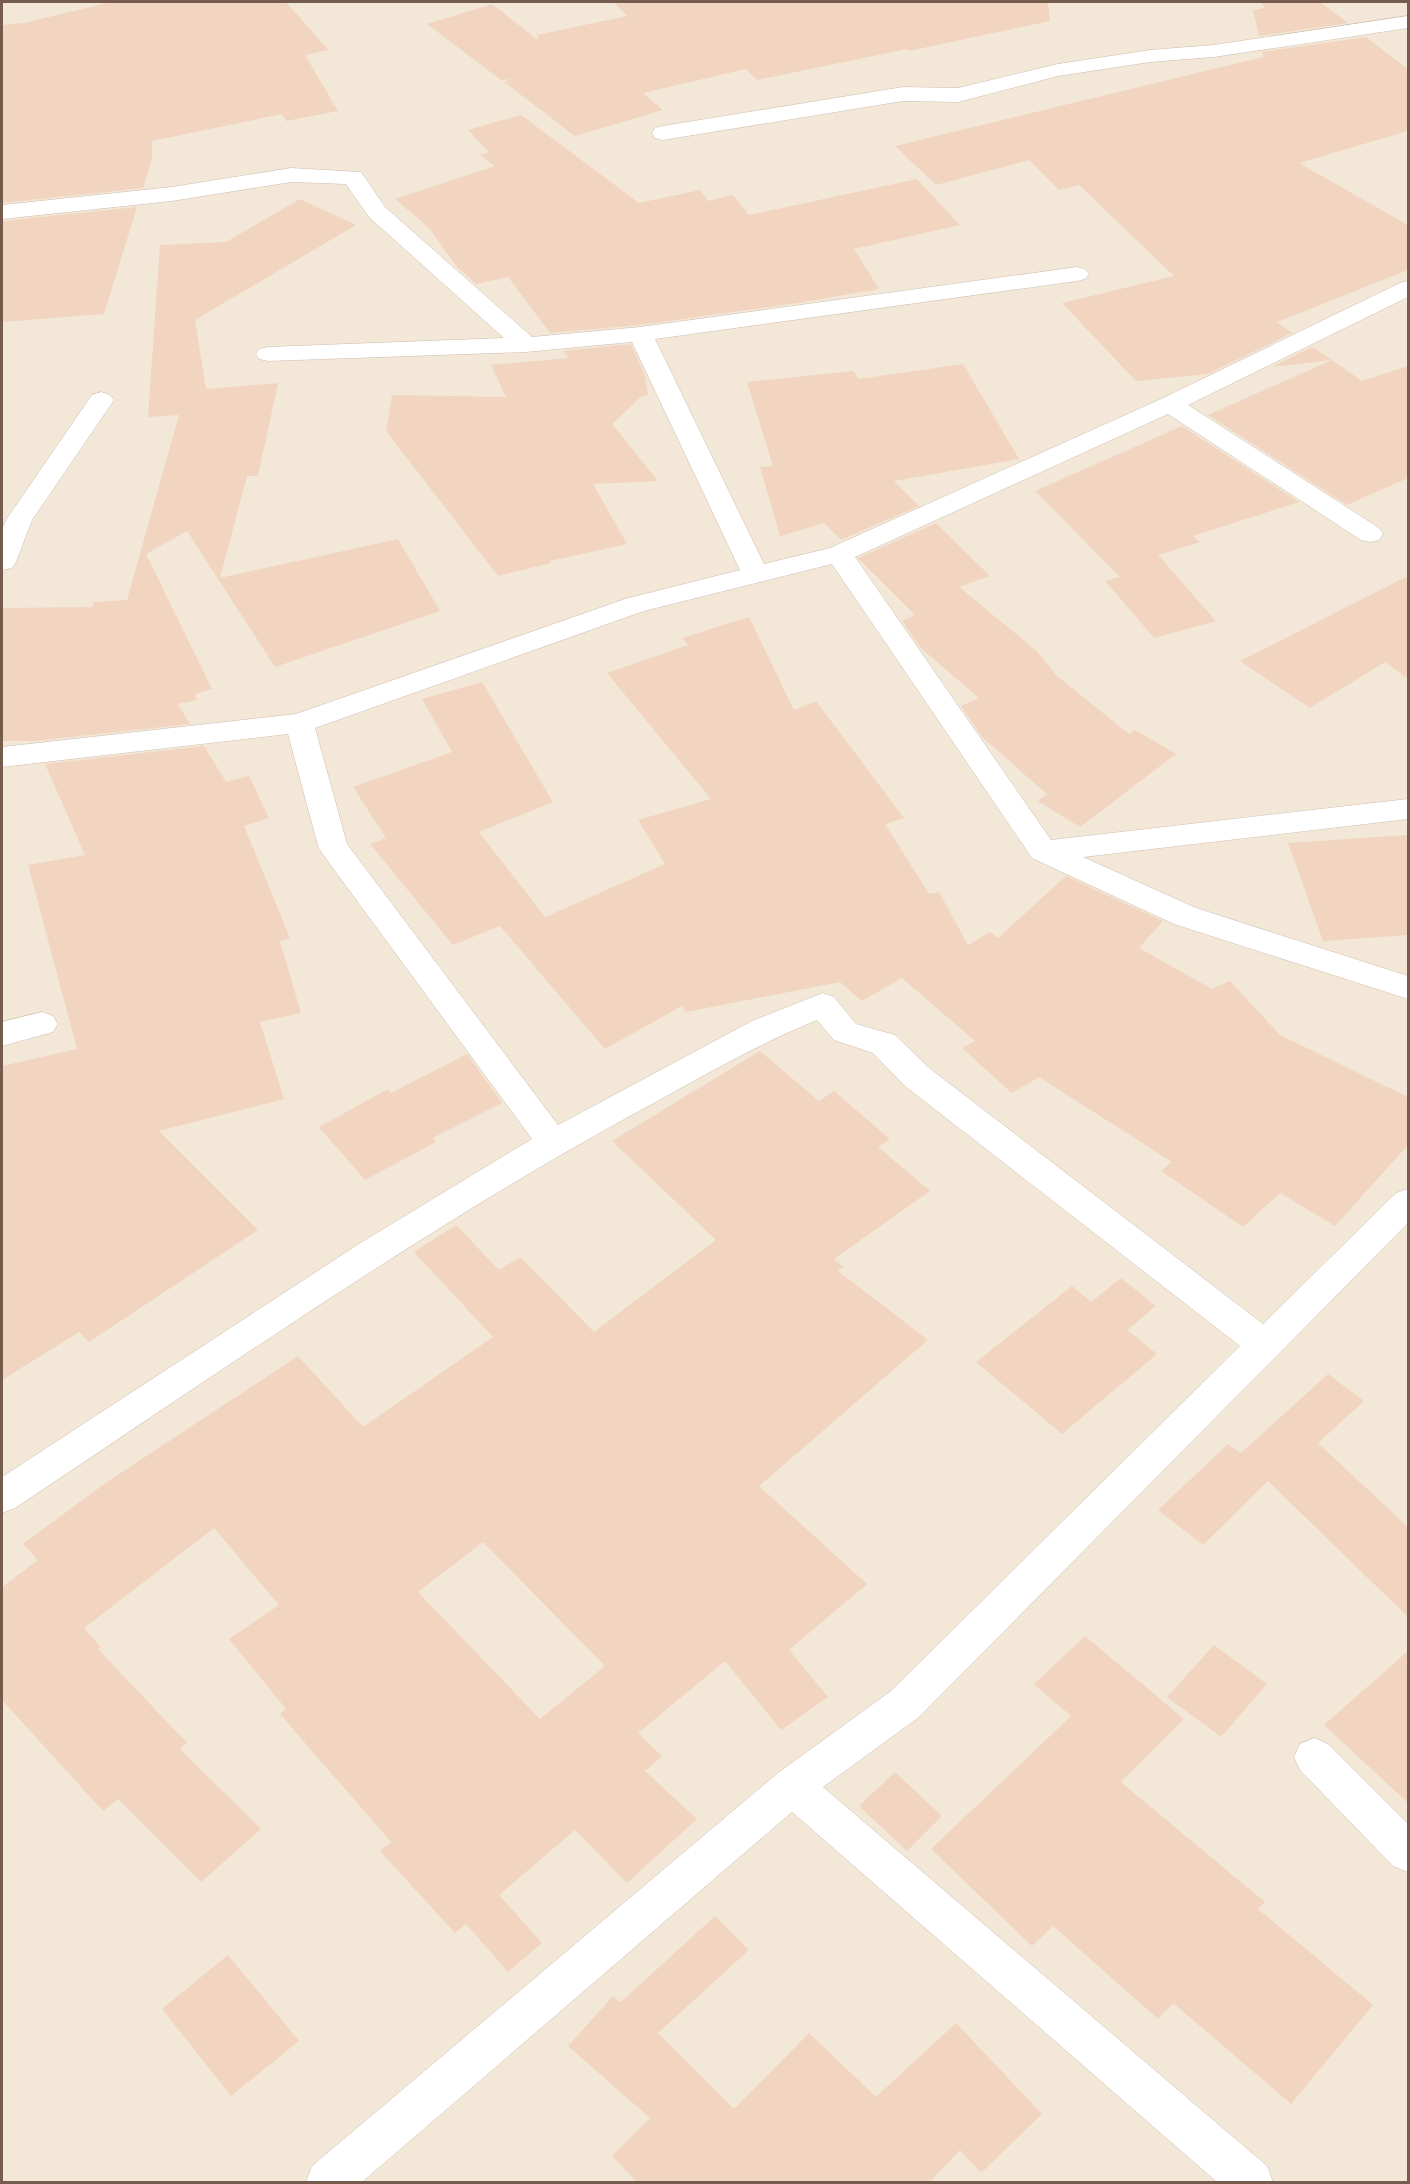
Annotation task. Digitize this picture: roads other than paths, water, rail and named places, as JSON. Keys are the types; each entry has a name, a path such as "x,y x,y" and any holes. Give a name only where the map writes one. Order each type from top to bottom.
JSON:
{"street":[{"path":"663,133 903,94 958,94 1058,70 1150,56 1214,51 1408,22"},
{"path":"2,212 172,194 291,175 353,177 377,212 526,345"},
{"path":"268,354 526,345 640,334 1077,274"},
{"path":"2,757 299,723 635,605 839,554 1170,404 1408,288"},
{"path":"640,334 756,575"},
{"path":"2,562 19,520 101,400"},
{"path":"1170,404 1370,534"},
{"path":"839,554 1043,851 1185,916 1408,988"},
{"path":"299,723 333,846 553,1143"},
{"path":"1043,851 1408,809"},
{"path":"2,1497 374,1252 553,1143 763,1029 823,1005 845,1032 884,1044 917,1077 1264,1345"},
{"path":"2,1034 42,1024"},
{"path":"328,2182 792,1786 905,1704 1408,1202"},
{"path":"1314,1757 1408,1852"},
{"path":"792,1786 1251,2182"}]}
